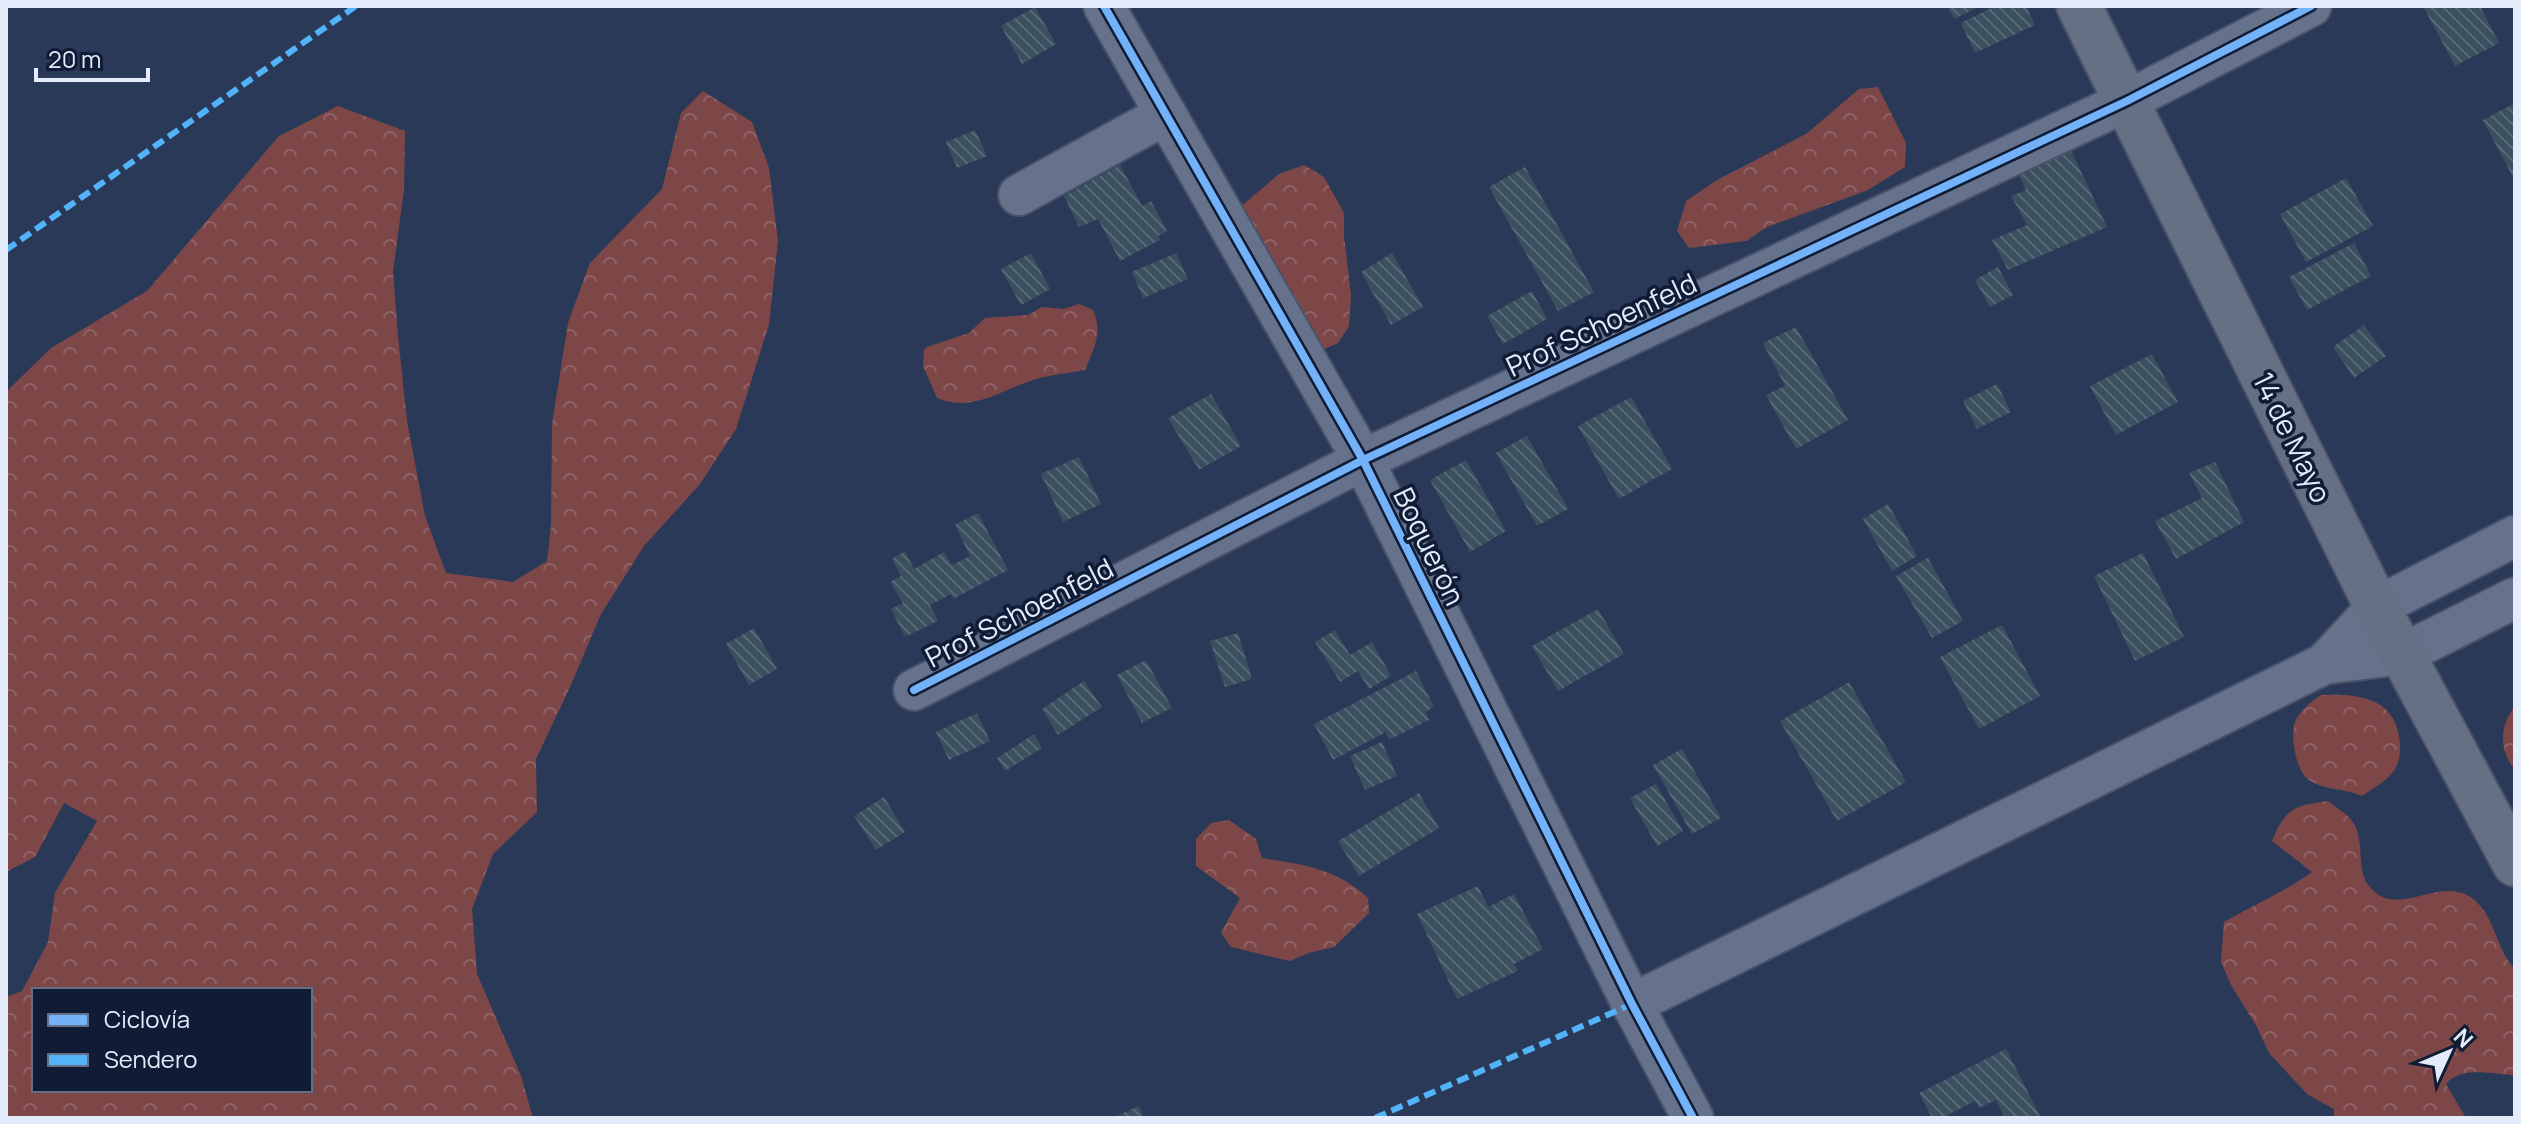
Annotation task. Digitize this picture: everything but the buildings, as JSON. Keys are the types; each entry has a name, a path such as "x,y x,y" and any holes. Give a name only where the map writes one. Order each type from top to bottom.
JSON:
{"street":[{"name":"Boquerón","path":"1104,6 1363,460 1632,1004 1693,1118"},
{"name":"14 de Mayo","path":"2079,6 2377,607 2515,864"},
{"name":"Prof Schoenfeld","path":"914,690 1363,460 2127,101 2311,6"},
{"path":"1019,195 1166,114"},
{"path":"2324,664 2377,607 2515,536"},
{"path":"1632,1004 2324,664 2403,654 2515,598"}],"green space":[{"path":"1878,87 1906,143 1905,167 1868,190 1767,227 1746,241 1689,248 1677,231 1686,201 1717,180 1806,134 1859,89"},
{"path":"703,91 752,122 769,168 778,241 769,324 736,429 700,484 644,546 601,614 536,759 537,812 493,854 472,909 477,974 521,1076 533,1118 6,1118 6,997 22,991 48,942 55,893 97,821 64,803 35,857 6,872 6,392 51,348 147,291 279,136 338,106 405,131 404,190 393,271 407,421 425,516 446,573 513,582 547,561 551,526 552,424 568,323 590,263 662,189 681,113"},
{"path":"1304,165 1324,177 1344,213 1351,295 1349,326 1338,343 1307,357 1239,208 1279,174"},
{"path":"1079,304 1093,310 1097,326 1096,340 1085,370 1040,378 977,401 964,403 937,398 923,366 927,347 969,333 985,318 1028,315 1042,307 1064,309"},
{"path":"2321,695 2349,696 2374,702 2392,716 2397,728 2400,748 2397,766 2386,779 2362,796 2315,784 2301,770 2294,744 2295,722 2302,711"},
{"path":"2515,706 2515,770 2506,755 2503,738 2506,722"},
{"path":"2328,801 2350,818 2356,829 2362,871 2369,886 2379,895 2404,899 2444,891 2469,896 2484,911 2508,961 2515,969 2515,1075 2469,1073 2446,1084 2466,1118 2334,1118 2334,1109 2307,1094 2269,1053 2231,985 2221,962 2224,922 2312,872 2272,841 2292,810"},
{"path":"1229,820 1256,839 1262,858 1318,869 1344,880 1368,898 1369,913 1334,947 1290,961 1231,947 1221,933 1240,898 1196,866 1196,839 1211,823"}],"marked path":[{"path":"6,250 356,6"},
{"path":"1375,1118 1632,1004"}],"cycle path":[{"path":"1104,6 1363,460 1632,1004 1693,1118"},
{"path":"914,690 1363,460 2127,101 2311,6"}]}
